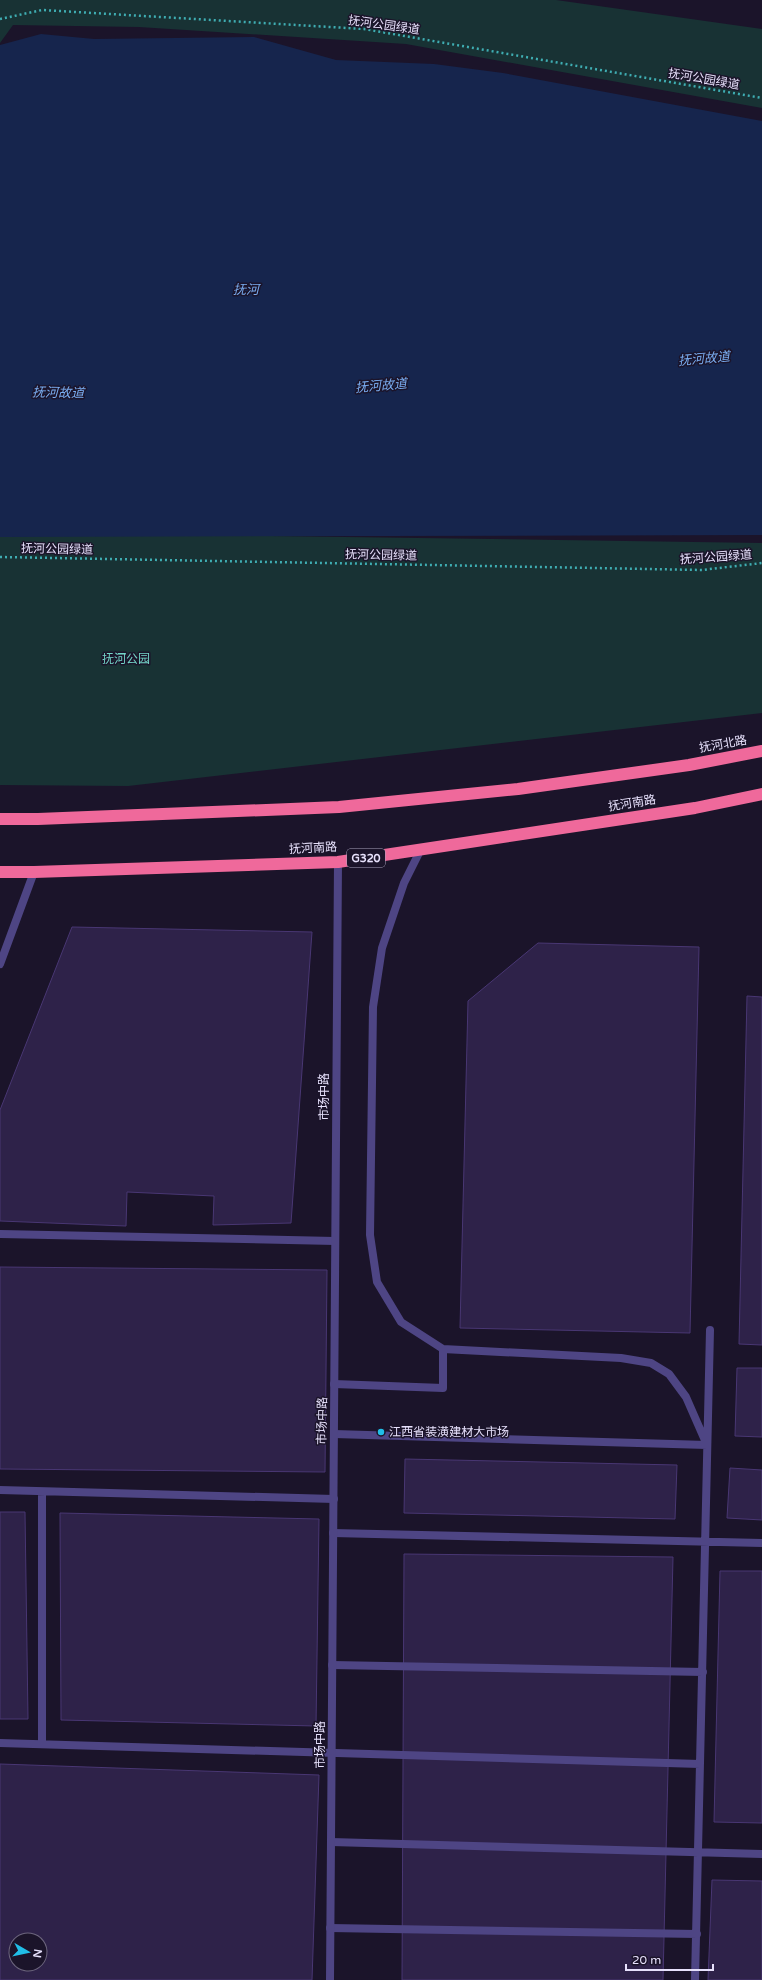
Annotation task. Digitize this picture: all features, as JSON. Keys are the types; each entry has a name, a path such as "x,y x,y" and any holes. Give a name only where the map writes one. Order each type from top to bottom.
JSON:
{"highway":[{"name":"抚河北路","path":"0,819 339,807 518,789 689,765 762,751"},
{"name":"抚河南路","path":"0,872 338,862 695,808 762,794"}],"street":[{"path":"421,849 404,883 382,948 373,1007 370,1234 377,1282 400,1322 443,1349 621,1358 651,1362 669,1374 686,1397 708,1445"},
{"name":"市场中路","path":"330,1980 338,862"},
{"path":"0,964 34,872"},
{"path":"0,1234 335,1241"},
{"path":"695,1980 710,1330"},
{"path":"334,1384 443,1388 443,1349"},
{"path":"334,1434 708,1445"},
{"path":"0,1490 334,1499"},
{"path":"42,1492 42,1744"},
{"path":"333,1533 762,1543"},
{"path":"332,1665 703,1672"},
{"path":"0,1743 700,1764"},
{"path":"331,1842 762,1854"},
{"path":"330,1928 696,1934"}],"path":[{"name":"抚河公园绿道","path":"0,19 42,10 364,29 762,98"},
{"name":"抚河公园绿道","path":"0,557 702,570 762,563"}],"green space":[{"path":"0,0 556,0 762,29 762,108 406,44 139,27 13,25 0,43"},
{"name":"抚河公园","path":"0,532 762,543 762,713 128,786 0,785"}],"water":[{"name":"抚河","path":"41,34 94,39 254,37 336,60 434,64 503,73 762,121 762,535 0,537 0,45"}],"building":[{"path":"72,927 312,932 291,1223 213,1225 214,1196 127,1192 126,1226 0,1221 0,1110"},
{"path":"538,943 699,947 690,1333 460,1328 468,1001"},
{"path":"747,996 762,997 762,1345 739,1344"},
{"path":"0,1267 327,1270 325,1472 0,1469"},
{"path":"737,1368 762,1368 762,1437 735,1436"},
{"path":"405,1459 677,1465 675,1519 404,1513"},
{"path":"730,1468 762,1470 762,1520 727,1518"},
{"path":"0,1512 25,1512 28,1719 0,1719"},
{"path":"60,1513 319,1519 316,1726 61,1720"},
{"path":"404,1554 673,1557 663,1980 402,1980"},
{"path":"720,1571 762,1571 762,1823 714,1822"},
{"path":"0,1764 319,1775 312,1980 0,1980"},
{"path":"712,1880 762,1881 762,1980 708,1980"}],"place":[{"name":"江西省装潢建材大市场","path":"381,1432"}],"water label":[{"name":"抚河故道","path":"704,359"},
{"name":"抚河故道","path":"381,386"},
{"name":"抚河故道","path":"58,393"}]}
